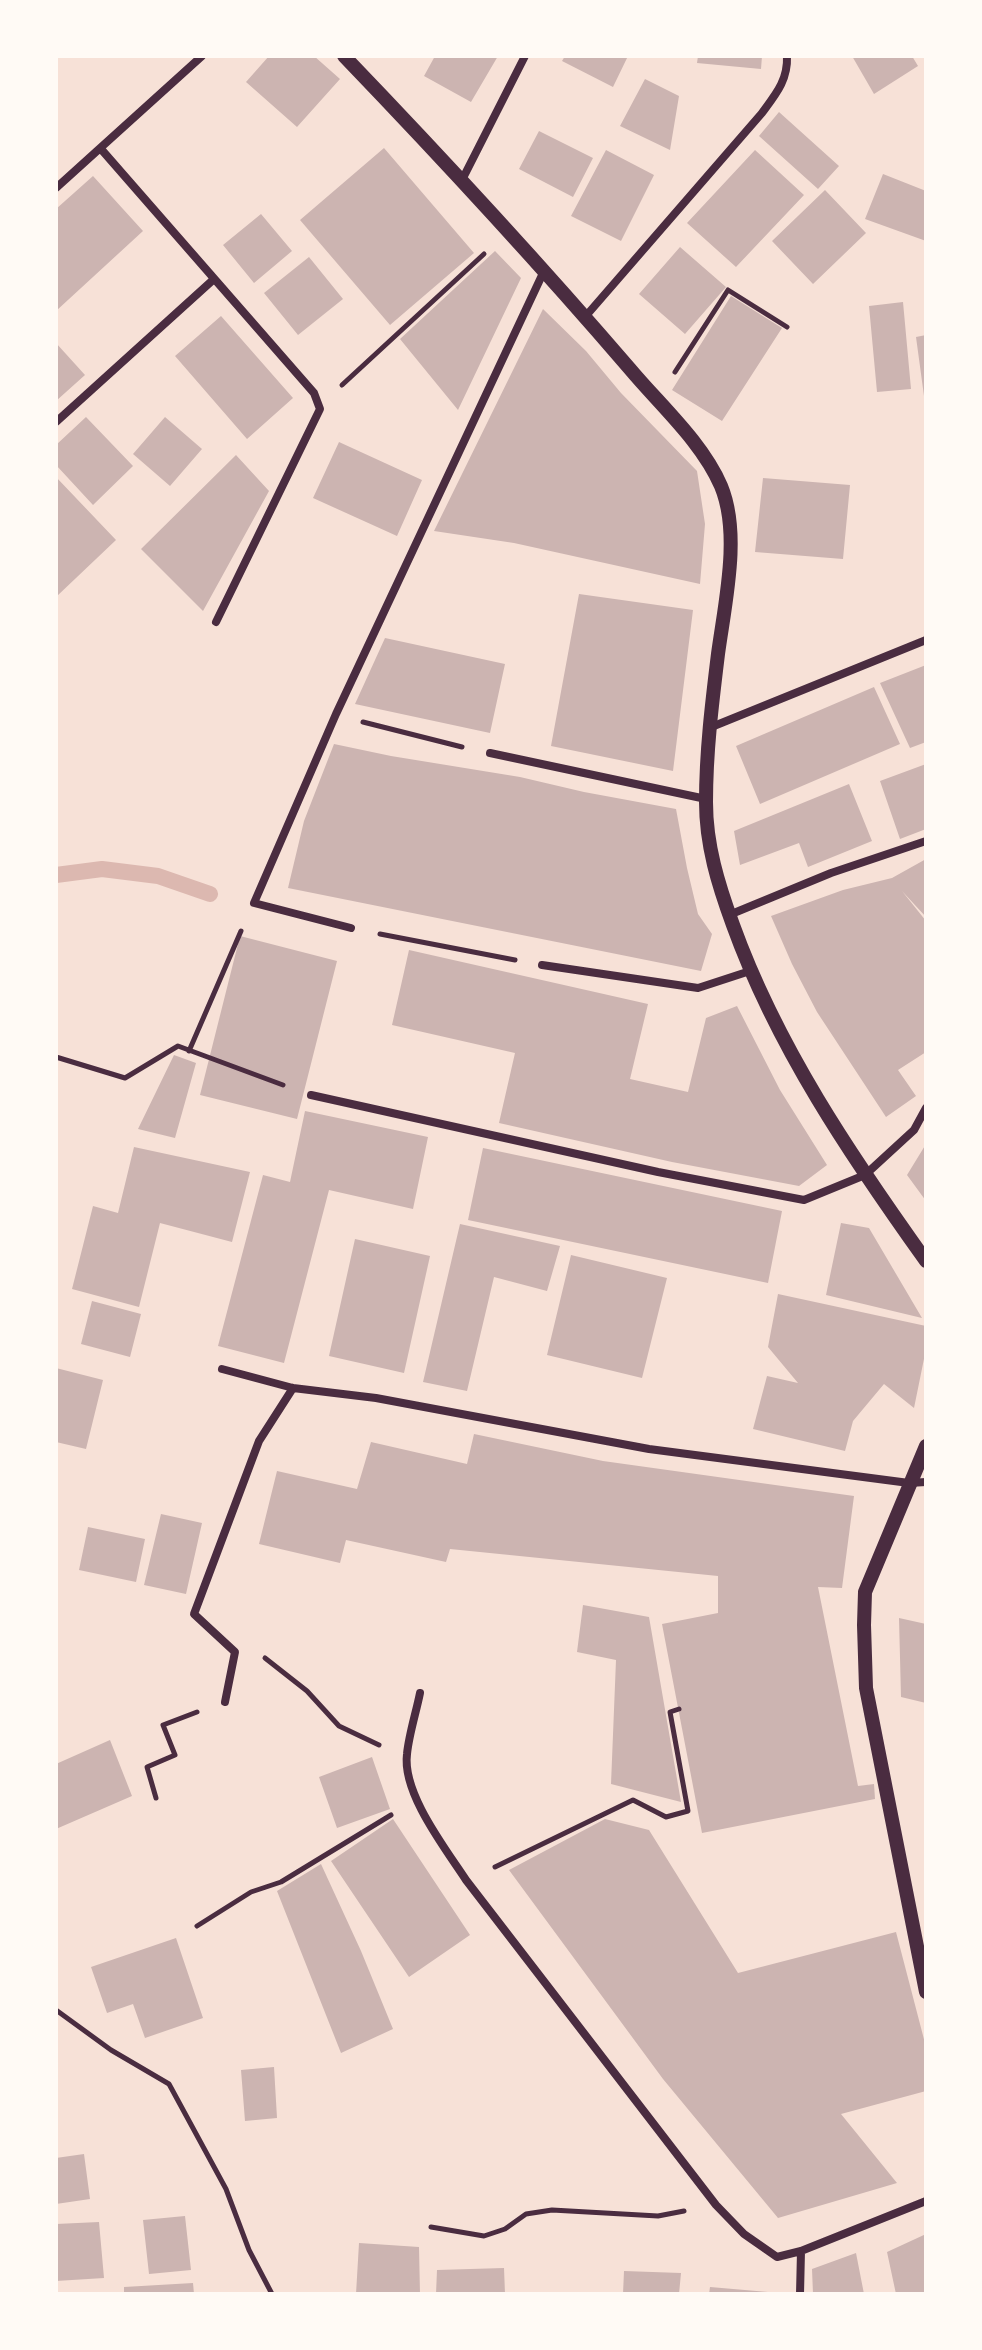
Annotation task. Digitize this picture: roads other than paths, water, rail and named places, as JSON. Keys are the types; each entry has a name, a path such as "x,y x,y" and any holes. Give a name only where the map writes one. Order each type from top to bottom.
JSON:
{"street":[{"path":"56,188 202,56"},
{"path":"344,56 462,180 585,317 703,454 721,486 732,521 709,728 706,799 713,867 750,971 804,1076 865,1175 926,1261"},
{"path":"462,180 525,56"},
{"path":"585,317 780,90 788,71 787,56"},
{"path":"101,149 314,393 320,409 216,622"},
{"path":"351,928 254,903 336,714 544,271"},
{"path":"56,422 214,279"},
{"path":"709,728 926,640"},
{"path":"490,753 706,799"},
{"path":"729,915 831,873 926,841"},
{"path":"542,965 698,988 750,971"},
{"path":"311,1095 658,1172 804,1200 865,1175 914,1130 926,1108"},
{"path":"222,1369 293,1388 376,1398 649,1449 909,1483 926,1482"},
{"path":"225,1702 235,1652 194,1614 259,1441 293,1388"},
{"path":"926,1446 865,1592 865,1672 878,1755 926,1992"},
{"path":"420,1693 406,1757 416,1800 466,1880 716,2205 744,2234 777,2257 801,2251 926,2201"},
{"path":"800,2294 801,2251"}],"waterway":[{"path":"56,875 102,869 158,876 210,894"}]}
